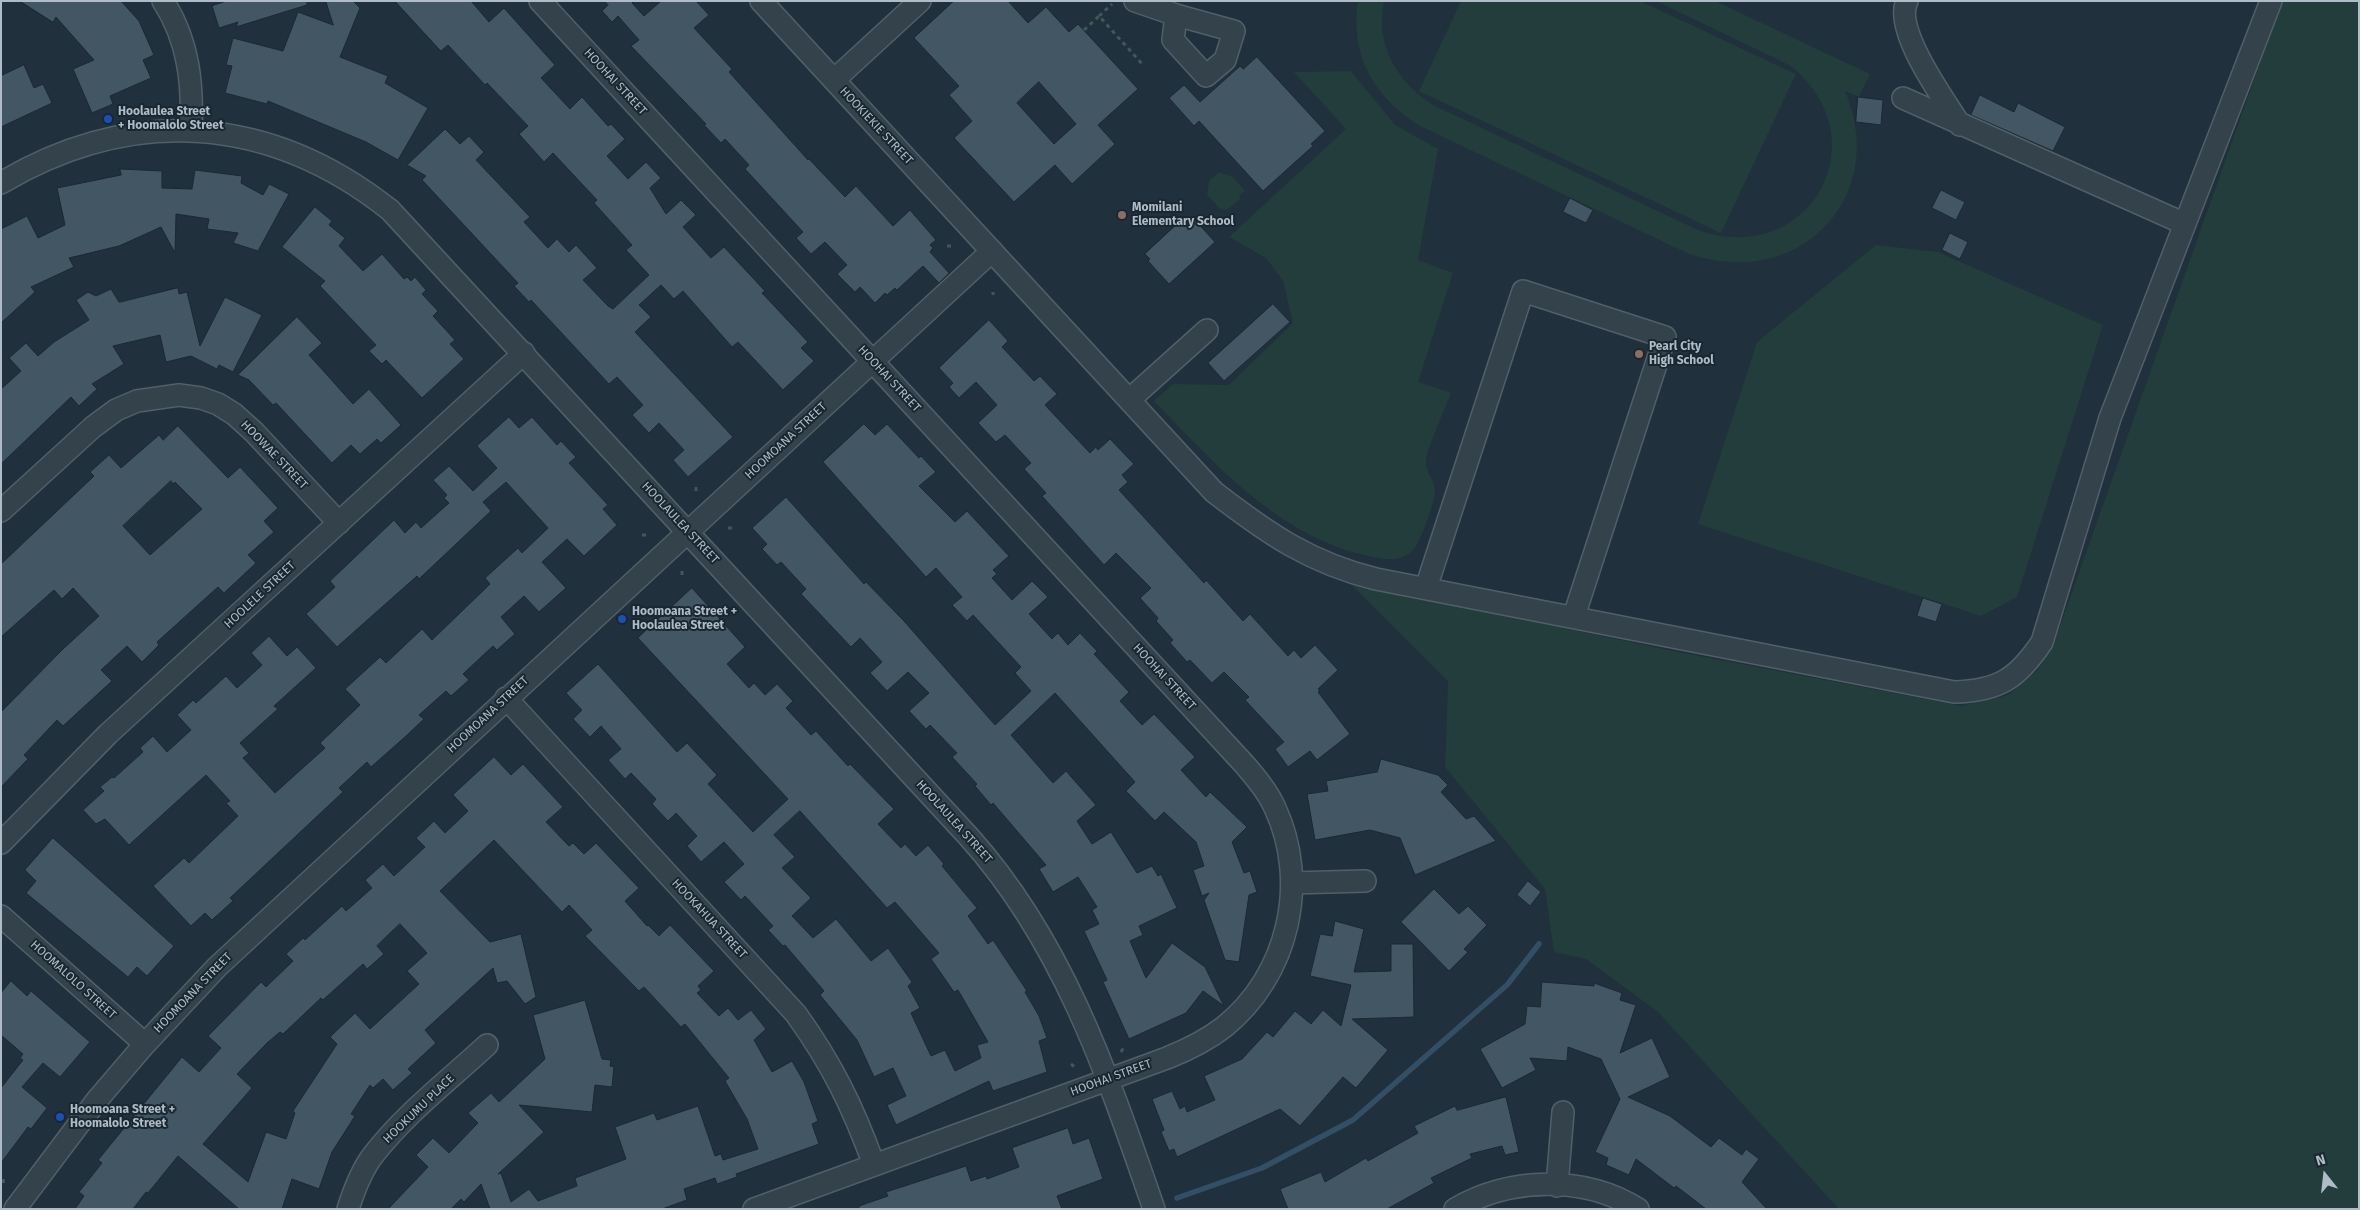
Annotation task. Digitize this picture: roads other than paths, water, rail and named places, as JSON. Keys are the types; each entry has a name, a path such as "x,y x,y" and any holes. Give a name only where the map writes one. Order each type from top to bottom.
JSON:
{"street":[{"path":"163,1 178,30 189,65 192,104 191,131"},
{"name":"HOOHAI STREET","path":"540,1 1257,778 1275,808 1289,850 1292,901 1285,936 1274,966 1245,1007 1225,1026 1191,1048 754,1209"},
{"name":"HOOKIEKIE STREET","path":"761,1 1214,492 1306,555 1351,572 1426,588 1954,692 1972,692 1996,685 2014,676 2027,664 2042,642 2110,418 2271,1"},
{"path":"834,80 920,1"},
{"path":"1135,1 1176,15"},
{"path":"1907,1 1904,8 1908,36 1960,125"},
{"path":"1903,98 2185,224"},
{"name":"HOOLAULEA STREET","path":"1,183 42,161 88,144 119,136 191,131 225,134 286,150 313,161 366,191 410,230 969,837 1007,883 1029,916 1066,980 1106,1080 1152,1205"},
{"name":"HOOMOANA STREET","path":"15,1209 98,1100 145,1044 217,966 992,251"},
{"path":"1426,588 1523,291 1665,337 1574,616"},
{"path":"1129,400 1207,330"},
{"name":"HOOLELE STREET","path":"1,843 108,734 524,353"},
{"name":"HOOWAE STREET","path":"1,512 93,427 116,410 137,401 180,395 201,398 218,404 234,414 254,432 339,523"},
{"name":"HOOKAHUA STREET","path":"506,698 796,1014 819,1046 846,1092 874,1165"},
{"path":"1292,883 1365,881"},
{"name":"HOOMALOLO STREET","path":"1,916 145,1044"},
{"name":"HOOKUMU PLACE","path":"348,1209 361,1176 373,1155 399,1124 488,1045"},
{"path":"1557,1186 1563,1112"},
{"path":"1455,1209 1488,1194 1509,1187 1530,1184 1583,1188 1608,1194 1638,1209"}],"waterway":[{"path":"1177,1198 1262,1168 1353,1120 1507,985 1539,944"}],"place":[{"name":"Hoolaulea Street + Hoomalolo Street","path":"108,119"},
{"name":"Momilani Elementary School","path":"1122,215"},
{"name":"Pearl City High School","path":"1639,354"},
{"name":"Hoomoana Street + Hoolaulea Street","path":"622,619"},
{"name":"Hoomoana Street + Hoomalolo Street","path":"60,1117"}]}
